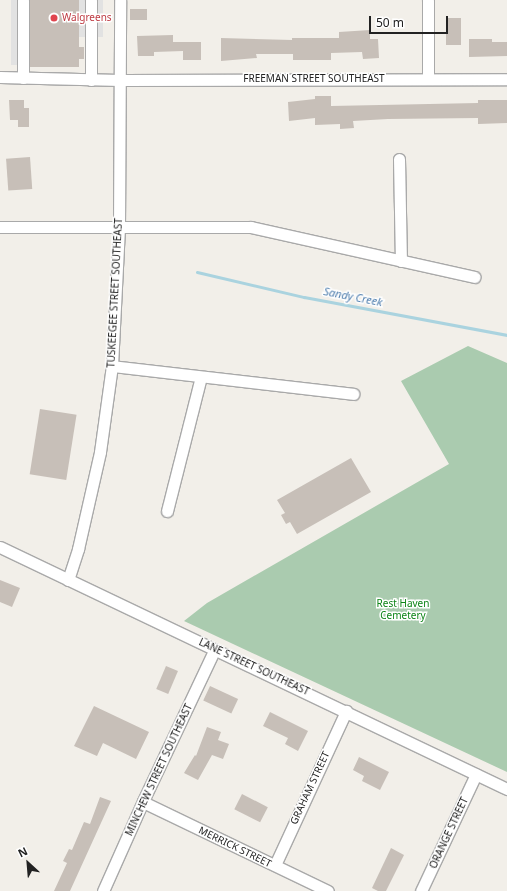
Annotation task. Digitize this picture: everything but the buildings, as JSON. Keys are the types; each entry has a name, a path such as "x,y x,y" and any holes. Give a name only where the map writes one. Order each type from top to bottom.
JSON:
{"street":[{"path":"23,0 23,78"},
{"path":"91,0 91,80"},
{"name":"TUSKEEGEE STREET SOUTHEAST","path":"68,580 78,550 100,452 112,366 119,228 120,0"},
{"path":"428,0 428,79"},
{"name":"FREEMAN STREET SOUTHEAST","path":"0,77 91,80 507,79"},
{"path":"399,159 401,261"},
{"path":"0,227 251,227 474,277"},
{"path":"112,366 201,378 353,394"},
{"path":"167,511 201,378"},
{"name":"LANE STREET SOUTHEAST","path":"0,547 507,789"},
{"name":"MINCHEW STREET SOUTHEAST","path":"103,891 215,649"},
{"name":"GRAHAM STREET","path":"275,866 346,711"},
{"name":"ORANGE STREET","path":"422,891 476,774"},
{"name":"MERRICK STREET","path":"143,802 328,891"}],"green space":[{"name":"Rest Haven Cemetery","path":"468,346 507,363 507,772 184,621 207,603 449,464 401,381"}],"shaded area":[{"path":"11,0 30,0 30,65 11,65"},
{"path":"79,0 103,0 103,37 79,37"}],"waterway":[{"name":"Sandy Creek","path":"197,272 304,297 507,335"}],"place":[{"name":"Walgreens","path":"54,18"}]}
